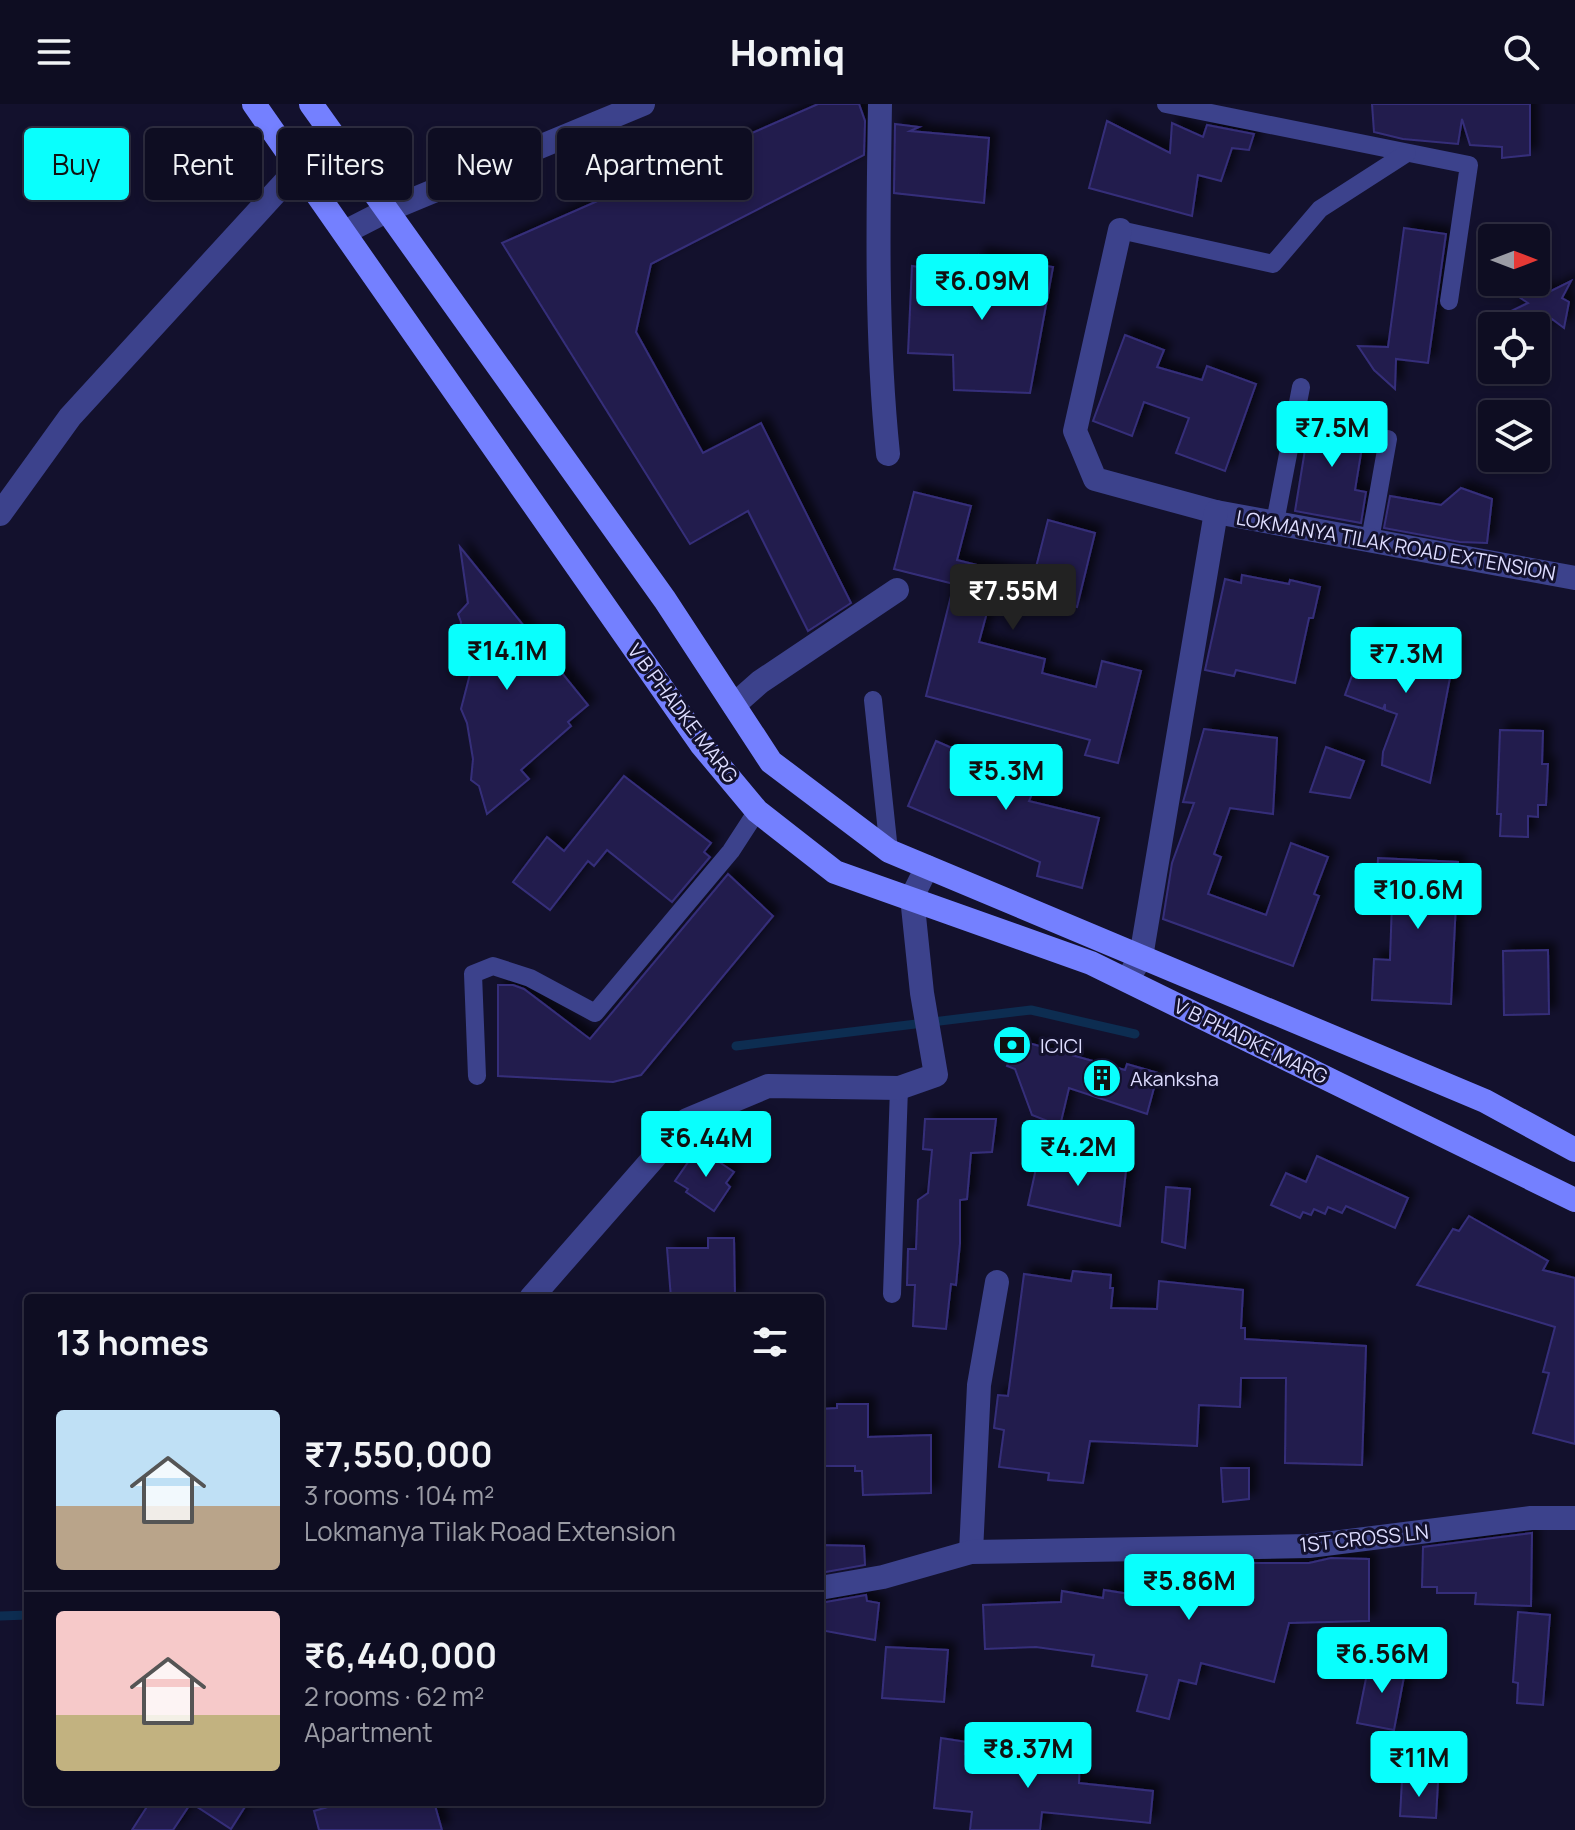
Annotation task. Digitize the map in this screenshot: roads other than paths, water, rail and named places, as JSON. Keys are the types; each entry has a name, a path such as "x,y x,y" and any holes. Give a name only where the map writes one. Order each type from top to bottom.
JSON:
{"street":[{"name":"V B PHADKE MARG","path":"254,104 278,138"},
{"name":"V B PHADKE MARG","path":"311,104 665,600 771,762 889,851 1485,1101 1575,1150"},
{"path":"345,232 388,210 643,104"},
{"path":"880,104 877,248 888,454"},
{"path":"0,514 70,417 278,190"},
{"name":"V B PHADKE MARG","path":"322,200 701,744 757,811 835,872 1091,963 1575,1200"},
{"name":"LOKMANYA TILAK ROAD EXTENSION","path":"1120,230 1075,431 1095,479 1216,512 1575,578"},
{"path":"1127,980 1141,957 1216,512"},
{"path":"734,705 760,682 897,590"},
{"path":"535,1294 687,1120 768,1086 899,1088 936,1075 930,1054 912,897 927,867"},
{"path":"971,1552 979,1385 997,1282"},
{"name":"1ST CROSS LN","path":"824,1587 883,1577 971,1552 1309,1546 1531,1518 1575,1518"}],"lane":[{"path":"1166,104 1469,165 1449,301"},
{"path":"1120,230 1273,264 1320,209 1407,153"},
{"path":"1275,522 1301,387"},
{"path":"1370,540 1388,439"},
{"path":"873,700 889,851"},
{"path":"477,1076 473,974 493,966 530,978 595,1013 731,851 757,811"},
{"path":"892,1294 899,1088"}],"waterway":[{"path":"736,1046 1031,1010 1135,1034"},
{"path":"0,1616 24,1615"}],"place":[{"name":"ICICI","path":"1012,1045"},
{"name":"Akanksha","path":"1102,1078"}]}
